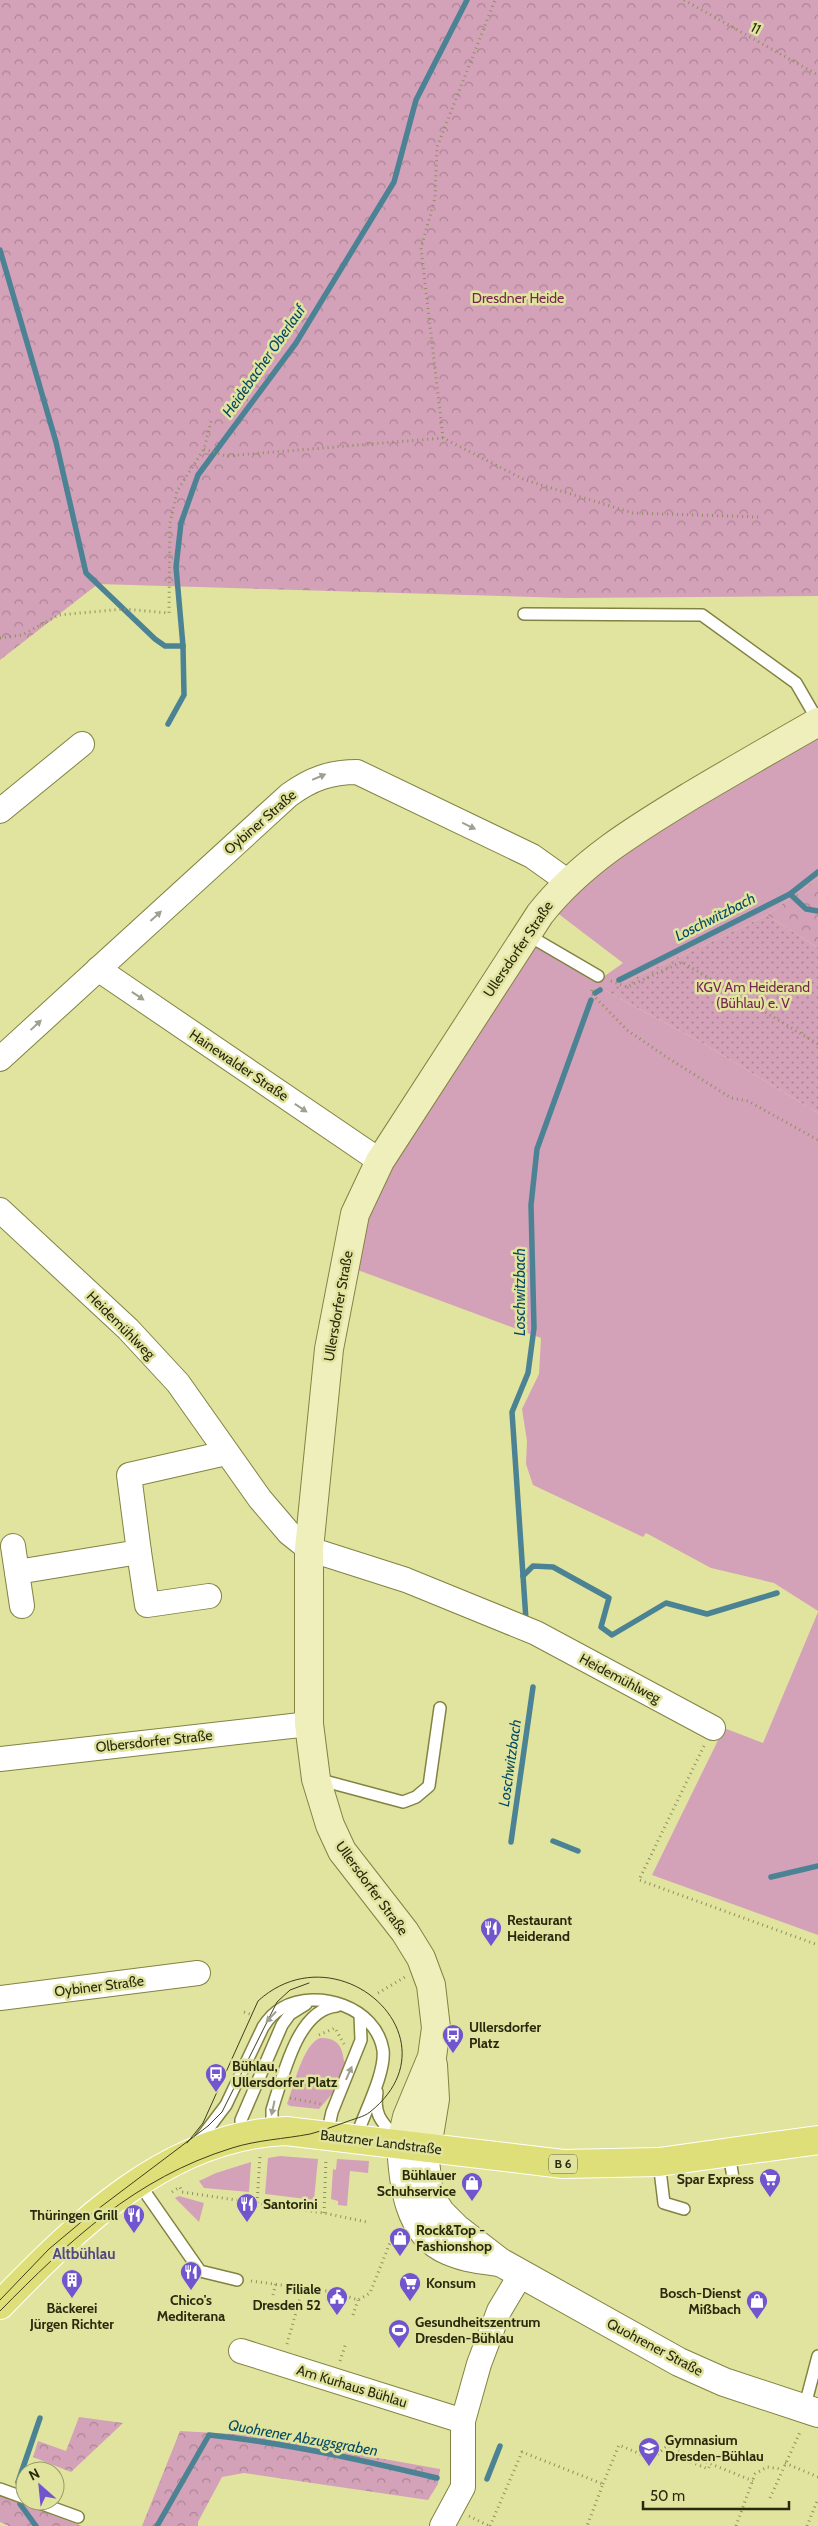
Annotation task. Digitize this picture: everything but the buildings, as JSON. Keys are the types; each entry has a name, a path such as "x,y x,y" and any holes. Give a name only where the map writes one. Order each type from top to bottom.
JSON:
{"main road":[{"name":"Ullersdorfer Straße","path":"414,2146 435,2099 432,2057 435,2016 432,1985 426,1967 404,1932 342,1851 330,1825 316,1779 309,1724 309,1549 329,1349 355,1214 380,1161 526,934 567,881 598,856 660,814 818,721"},
{"name":"Bautzner Landstraße","path":"0,2305 54,2249 138,2182 189,2155 258,2134 326,2145 356,2138 563,2164 659,2162 731,2166 818,2140"}],"street":[{"path":"0,811 82,744"},
{"name":"Oybiner Straße","path":"0,1058 289,795 306,783 328,774 357,772 532,856 567,881"},
{"name":"Hainewalder Straße","path":"98,969 380,1161"},
{"name":"Heidemühlweg","path":"0,1210 128,1329 178,1383 226,1453 266,1506 289,1533 309,1549 406,1580 536,1632 713,1728"},
{"path":"208,1596 147,1605 129,1475 226,1453"},
{"path":"13,1546 22,1606"},
{"path":"17,1572 139,1552"},
{"name":"Olbersdorfer Straße","path":"0,1758 309,1724"},
{"name":"Oybiner Straße","path":"0,1998 198,1973"},
{"name":"Quohrener Straße","path":"414,2146 425,2161 429,2194 441,2213 456,2228 470,2249 511,2268 679,2362 724,2382 811,2410"},
{"path":"442,2526 464,2487 463,2421 478,2364 499,2311 511,2268"},
{"name":"Am Kurhaus Bühlau","path":"241,2351 463,2421"}],"lane":[{"path":"524,614 702,616 796,683 818,721"},
{"path":"526,934 598,976"},
{"path":"316,1779 403,1802 416,1797 429,1786 440,1708"},
{"path":"315,2001 299,2007 282,2025 243,2116 258,2134 272,2110 300,2033 314,2015 331,2006 342,2005"},
{"path":"189,2155 226,2105 263,2027 271,2015 291,2004 315,2001 328,2001 342,2005 360,2015 377,2034 382,2049 383,2057 377,2080 356,2138"},
{"path":"326,2145 332,2112 361,2040 360,2015"},
{"path":"377,2080 377,2113 414,2146"},
{"path":"659,2162 664,2203 684,2209"},
{"path":"138,2182 200,2271 237,2280"},
{"path":"811,2410 818,2356"},
{"path":"0,2489 15,2494"},
{"path":"62,2511 78,2517"}],"path":[{"path":"443,438 421,248 436,198 438,147 495,0"},
{"name":"11","path":"684,0 818,76"},
{"path":"0,638 22,635 59,615 124,609 169,612 170,523 176,491 204,449 212,418"},
{"path":"204,449 226,456 443,438 525,480 633,513 760,517"},
{"path":"818,1044 682,962 627,987 598,976 591,993 627,1030 732,1098 748,1101 818,1140"},
{"path":"713,1728 639,1880 818,1945"},
{"path":"378,1993 407,1976"},
{"path":"335,2028 348,2051"},
{"path":"282,2102 290,2098 329,2105"},
{"path":"257,2203 258,2134"},
{"path":"324,2213 326,2145"},
{"path":"180,2188 182,2192 324,2213 367,2222"},
{"path":"353,2315 358,2300 370,2293 396,2227"},
{"path":"237,2280 276,2283 334,2292 358,2300"},
{"path":"273,2295 276,2283"},
{"path":"281,2364 303,2288"},
{"path":"770,2498 811,2410"},
{"path":"587,2526 619,2445 652,2459 667,2446 753,2481"},
{"path":"490,2526 522,2452 603,2484"},
{"path":"677,2456 708,2469 711,2464"},
{"path":"786,2464 818,2477"},
{"path":"736,2526 755,2474 767,2467 782,2470"},
{"path":"807,2526 818,2501"}],"green space":[{"name":"Dresdner Heide","path":"0,0 818,0 818,596 567,598 98,584 0,660"},
{"path":"818,734 818,878 767,915 623,983 621,987 606,991 699,1041 818,1113 818,1611 774,1583 711,1568 646,1533 643,1537 533,1485 526,1464 527,1441 522,1409 539,1374 541,1338 355,1269 362,1233 376,1193 531,946 539,945 599,980 623,963 556,912 625,849"},
{"path":"818,878 818,948 767,915"},
{"name":"KGV Am Heiderand (Bühlau) e. V","path":"767,915 818,948 818,1113 699,1041 606,991 613,985 621,987 623,983"},
{"path":"818,1612 818,1935 652,1875 724,1728 763,1743"},
{"path":"320,2038 335,2041 342,2051 344,2061 347,2063 334,2095 331,2095 319,2109 290,2106 287,2104 304,2057 314,2042"},
{"path":"280,2156 318,2159 314,2200 265,2194 268,2158"},
{"path":"337,2159 369,2161 368,2173 350,2171 347,2206 338,2205 338,2201 331,2199 333,2169 336,2170"},
{"path":"251,2162 249,2192 204,2188 199,2181 216,2173"},
{"path":"179,2196 204,2203 199,2222 175,2198"},
{"path":"79,2417 123,2423 71,2472 65,2470 65,2461 43,2461 33,2457 38,2441 66,2451"},
{"path":"180,2431 250,2435 440,2469 438,2484 428,2500 244,2473 222,2477 198,2522 198,2526 142,2526"},
{"path":"0,2495 15,2501 15,2511 42,2511 82,2526 9,2526 0,2522"}],"waterway":[{"name":"Heidebacher Oberlauf","path":"168,724 184,695 183,646 176,567 181,523 198,475 296,343 394,182 416,100 467,0"},
{"path":"0,250 56,442 86,573 155,639 165,646 183,646"},
{"name":"Loschwitzbach","path":"619,980 790,894 818,872"},
{"path":"790,894 806,909 818,911"},
{"name":"Loschwitzbach","path":"595,993 600,990"},
{"name":"Loschwitzbach","path":"526,1620 512,1412 528,1373 534,1328 531,1205 537,1149 591,1000"},
{"path":"523,1576 533,1566 553,1567 609,1598 601,1627 612,1635 666,1603 707,1614 777,1593"},
{"name":"Loschwitzbach","path":"511,1842 533,1687"},
{"path":"553,1841 578,1851"},
{"path":"771,1877 818,1866"},
{"name":"Loschwitzbach","path":"25,2461 40,2418"},
{"name":"Quohrener Abzugsgraben","path":"157,2526 209,2435 295,2447 437,2478"},
{"path":"487,2479 500,2446"},
{"name":"Loschwitzbach","path":"25,2511 36,2526"}],"tram line":[{"path":"0,2311 52,2260 106,2214 134,2194 165,2176 197,2161 241,2145 310,2134 362,2117 370,2112 395,2083 402,2054 396,2026 378,2002 353,1985 322,1977 290,1982 258,2001 203,2123 187,2143"},
{"path":"0,2300 49,2249 86,2218 208,2126 222,2112 277,2002 290,1990 309,1983"}],"place":[{"name":"Restaurant Heiderand","path":"491,1947"},
{"name":"Ullersdorfer Platz","path":"453,2054"},
{"name":"Bühlau, Ullersdorfer Platz","path":"216,2093"},
{"name":"Spar Express","path":"770,2198"},
{"name":"Bühlauer Schuhservice","path":"472,2202"},
{"name":"Santorini","path":"247,2223"},
{"name":"Thüringen Grill","path":"134,2234"},
{"name":"Rock&Top - Fashionshop","path":"400,2257"},
{"name":"Chico's Mediterana","path":"191,2291"},
{"name":"Bäckerei Jürgen Richter","path":"72,2299"},
{"name":"Konsum","path":"410,2302"},
{"name":"Filiale Dresden 52","path":"337,2316"},
{"name":"Bosch-Dienst Mißbach","path":"757,2320"},
{"name":"Gesundheitszentrum Dresden-Bühlau","path":"399,2349"},
{"name":"Gymnasium Dresden-Bühlau","path":"649,2467"}],"district":[{"name":"Altbühlau","path":"84,2254"}]}
